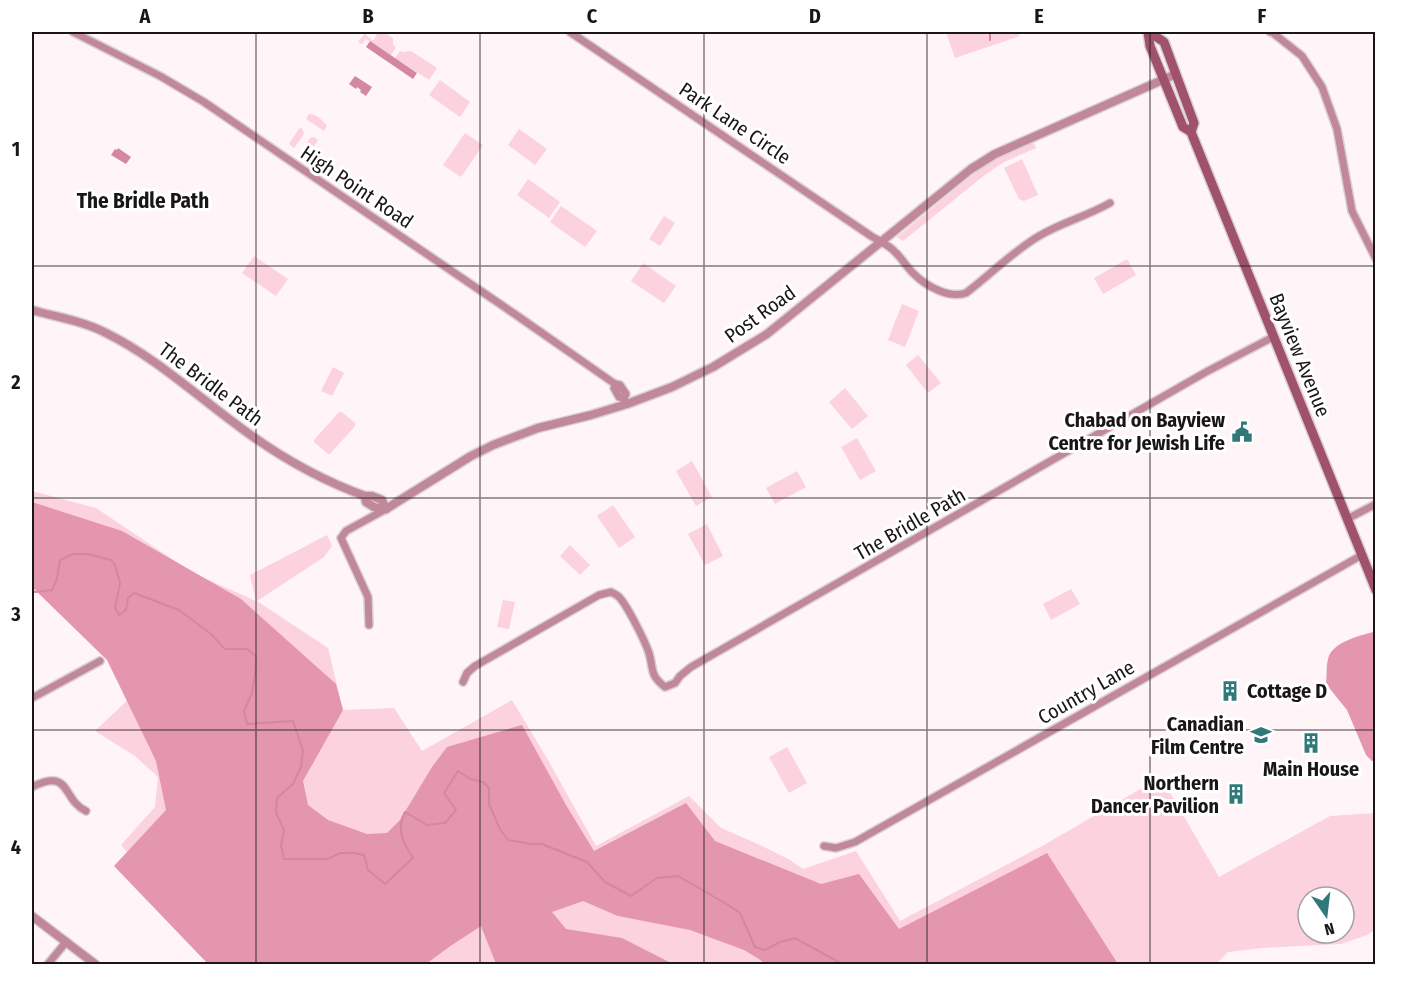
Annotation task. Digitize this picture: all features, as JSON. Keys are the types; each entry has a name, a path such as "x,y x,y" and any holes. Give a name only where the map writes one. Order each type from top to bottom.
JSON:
{"main road":[{"name":"Bayview Avenue","path":"1148,32 1164,42 1194,123 1191,132 1376,590"},
{"name":"Bayview Avenue","path":"1148,32 1150,46 1183,128 1191,132"}],"street":[{"name":"High Point Road","path":"73,32 160,75 204,102 615,384 620,385 626,394 625,402"},
{"name":"Park Lane Circle","path":"570,32 895,251 914,274 927,285 958,296 966,293 1042,234 1097,211 1110,203"},
{"path":"1270,32 1302,56 1322,87 1337,129 1352,210 1376,259"},
{"name":"Post Road","path":"369,625 368,597 341,538 346,531 493,445 538,428 601,412 672,387 713,367 767,334 971,170 995,154 1176,74"},
{"name":"The Bridle Path","path":"32,310 105,332 137,350 271,449 300,467 366,496 366,502 374,507 386,509"},
{"name":"The Bridle Path","path":"463,682 467,673 475,666 599,595 611,592 620,598 641,634 657,680 665,687 675,683 680,676 701,662 1196,378 1273,337"},
{"path":"1347,519 1376,504"},
{"name":"Country Lane","path":"824,846 836,848 855,842 1362,555"},
{"path":"32,698 100,661"},
{"path":"32,787 50,780 59,783 86,811"},
{"path":"32,916 95,964"},
{"path":"48,964 66,942"}],"shaded area":[{"path":"366,32 366,35 374,40 378,32 383,32 393,38 396,48 391,55 366,39 362,44 358,42"},
{"path":"946,32 1017,32 1020,36 955,58"},
{"path":"370,41 417,73 413,79 366,47"},
{"path":"400,51 411,51 437,68 429,80 395,58"},
{"path":"355,76 372,87 366,96 357,87 356,89 349,84"},
{"path":"440,80 470,102 460,117 429,95"},
{"path":"309,114 317,116 327,126 324,131 306,119"},
{"path":"300,127 304,134 294,148 289,144"},
{"path":"519,129 547,149 535,165 508,145"},
{"path":"465,133 483,145 461,177 443,165"},
{"path":"314,137 318,140 307,157 301,153 310,138"},
{"path":"1034,143 1036,148 1004,162 986,174 903,241 897,237 982,167 1012,150"},
{"path":"118,148 131,157 126,164 111,155"},
{"path":"1022,159 1038,195 1024,201 1019,199 1004,168"},
{"path":"528,179 560,202 549,218 517,195"},
{"path":"561,206 597,231 585,247 550,222"},
{"path":"664,216 675,223 660,246 649,239"},
{"path":"254,256 288,279 276,296 242,273"},
{"path":"1127,259 1136,275 1103,294 1094,278"},
{"path":"643,263 676,286 664,303 631,281"},
{"path":"902,304 919,311 905,347 888,340"},
{"path":"918,355 941,383 928,393 906,365"},
{"path":"333,367 344,373 332,396 321,391"},
{"path":"845,388 868,416 852,429 829,402"},
{"path":"339,412 355,423 355,426 328,454 314,440"},
{"path":"857,438 876,471 860,480 841,447"},
{"path":"692,461 712,497 696,506 676,471"},
{"path":"797,471 806,487 775,504 766,488"},
{"path":"32,491 96,508 193,573 256,601 250,575 327,535 332,546 324,557 257,601 328,648 343,710 394,708 422,751 512,700 596,846 689,796 721,828 790,860 803,869 856,851 900,921 1044,845 1161,777 1219,877 1330,816 1375,813 1375,930 1356,939 1356,885 1296,885 1296,945 1321,945 1228,952 1216,964 546,964 538,962 260,964 165,897 121,845 155,807 158,777 135,756 95,731 133,695 139,663 32,585"},
{"path":"32,502 122,531 241,599 336,684 343,710 303,781 308,805 328,820 367,834 387,833 400,820 447,747 522,725 594,851 686,803 715,841 821,884 859,874 899,929 1047,853 1118,964 765,964 744,950 690,930 618,916 583,901 552,912 566,929 622,938 673,964 546,964 538,962 496,964 481,926 426,964 208,964 114,866 166,810 156,761 107,660 32,587"},
{"path":"613,505 635,537 619,548 597,516"},
{"path":"707,524 723,556 705,565 688,534"},
{"path":"570,545 590,565 580,575 560,556"},
{"path":"1071,589 1080,604 1051,620 1043,604"},
{"path":"503,600 515,602 509,629 497,627"},
{"path":"1373,632 1376,634 1375,761 1366,755 1347,710 1326,684 1328,659 1335,648"},
{"path":"787,747 807,783 789,793 769,757"}],"waterway":[{"path":"990,32 990,40"},
{"path":"32,591 52,590 57,579 60,560 73,554 88,554 111,560 115,565 120,583 115,608 119,615 126,610 128,598 134,593 179,610 211,634 225,649 247,649 256,656 252,693 244,711 247,724 293,721 303,751 301,767 293,784 277,798 276,813 284,830 281,846 284,859 328,859 340,853 364,855 368,870 385,884 413,858 402,836 401,824 405,812 427,825 445,823 456,810 444,793 458,771 471,779 483,782 489,788 489,804 500,829 508,840 542,844 587,862 605,882 631,896 657,878 678,876 740,913 755,947 765,950 780,942 795,938 842,964"}],"place":[{"name":"Chabad on Bayview Centre for Jewish Life","path":"1242,432"},
{"name":"Cottage D","path":"1230,691"},
{"name":"Canadian Film Centre","path":"1261,735"},
{"name":"Main House","path":"1311,743"},
{"name":"Northern Dancer Pavilion","path":"1236,794"}],"district":[{"name":"The Bridle Path","path":"143,201"}]}
